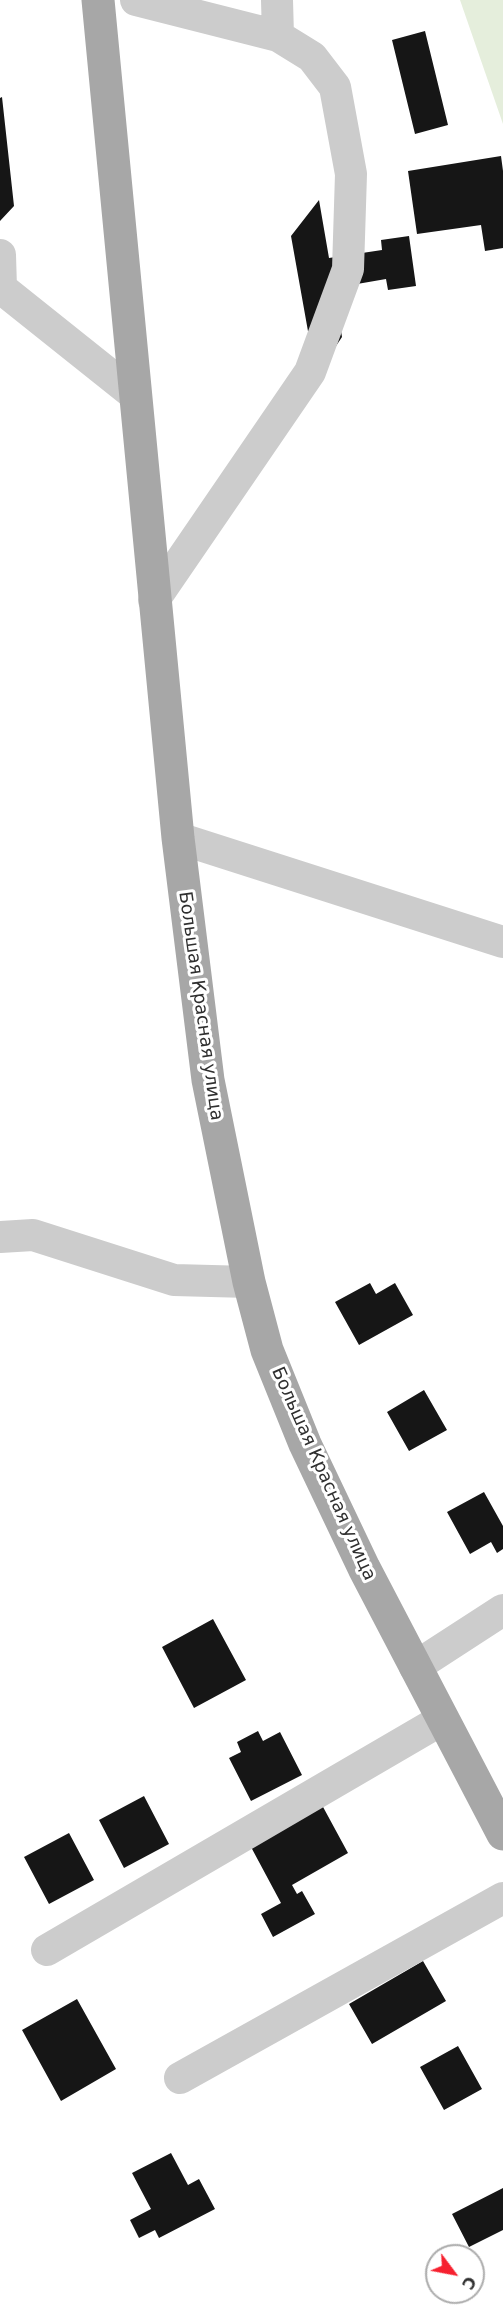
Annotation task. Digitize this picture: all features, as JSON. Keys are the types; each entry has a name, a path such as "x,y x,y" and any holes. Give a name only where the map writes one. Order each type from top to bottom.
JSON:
{"main road":[{"name":"Большая Красная улица","path":"98,0 178,838 208,1080 249,1282 267,1350 305,1444 364,1568 503,1834"}],"street":[{"path":"136,0 278,36 312,57 335,87 351,174 348,269 310,372 154,600"},
{"path":"277,0 278,36"},
{"path":"0,255 1,287 135,396"},
{"path":"178,838 503,942"},
{"path":"0,1237 33,1235 174,1280 249,1282"},
{"path":"415,1667 503,1610"},
{"path":"47,1950 443,1719"},
{"path":"180,2078 503,1898"}],"green space":[{"path":"460,0 503,0 503,124"}],"building":[{"path":"425,31 448,125 415,134 392,40"},
{"path":"2,97 14,206 0,221 0,98"},
{"path":"501,156 503,248 485,251 481,225 417,234 408,171"},
{"path":"319,200 329,258 382,250 381,240 409,236 416,286 388,290 386,279 334,288 342,337 316,376 291,236"},
{"path":"370,1283 376,1294 395,1283 413,1315 359,1345 335,1302"},
{"path":"424,1390 447,1430 409,1451 387,1412"},
{"path":"484,1492 503,1526 503,1549 497,1553 491,1542 470,1554 447,1512"},
{"path":"213,1619 246,1680 194,1708 162,1647"},
{"path":"258,1731 263,1741 280,1732 302,1775 251,1801 229,1758 241,1752 237,1742"},
{"path":"316,1794 348,1853 292,1885 297,1894 302,1891 315,1914 273,1937 261,1914 281,1903 251,1847"},
{"path":"144,1796 169,1844 124,1868 99,1820"},
{"path":"69,1833 94,1880 49,1904 24,1857"},
{"path":"423,1961 446,2001 372,2044 349,2004"},
{"path":"77,1999 116,2069 61,2101 22,2030"},
{"path":"458,2046 482,2089 444,2110 420,2067"},
{"path":"171,2153 188,2185 199,2179 215,2209 159,2238 155,2230 139,2238 130,2220 151,2209 132,2173"},
{"path":"503,2188 503,2230 475,2244 467,2244 452,2214"}]}
